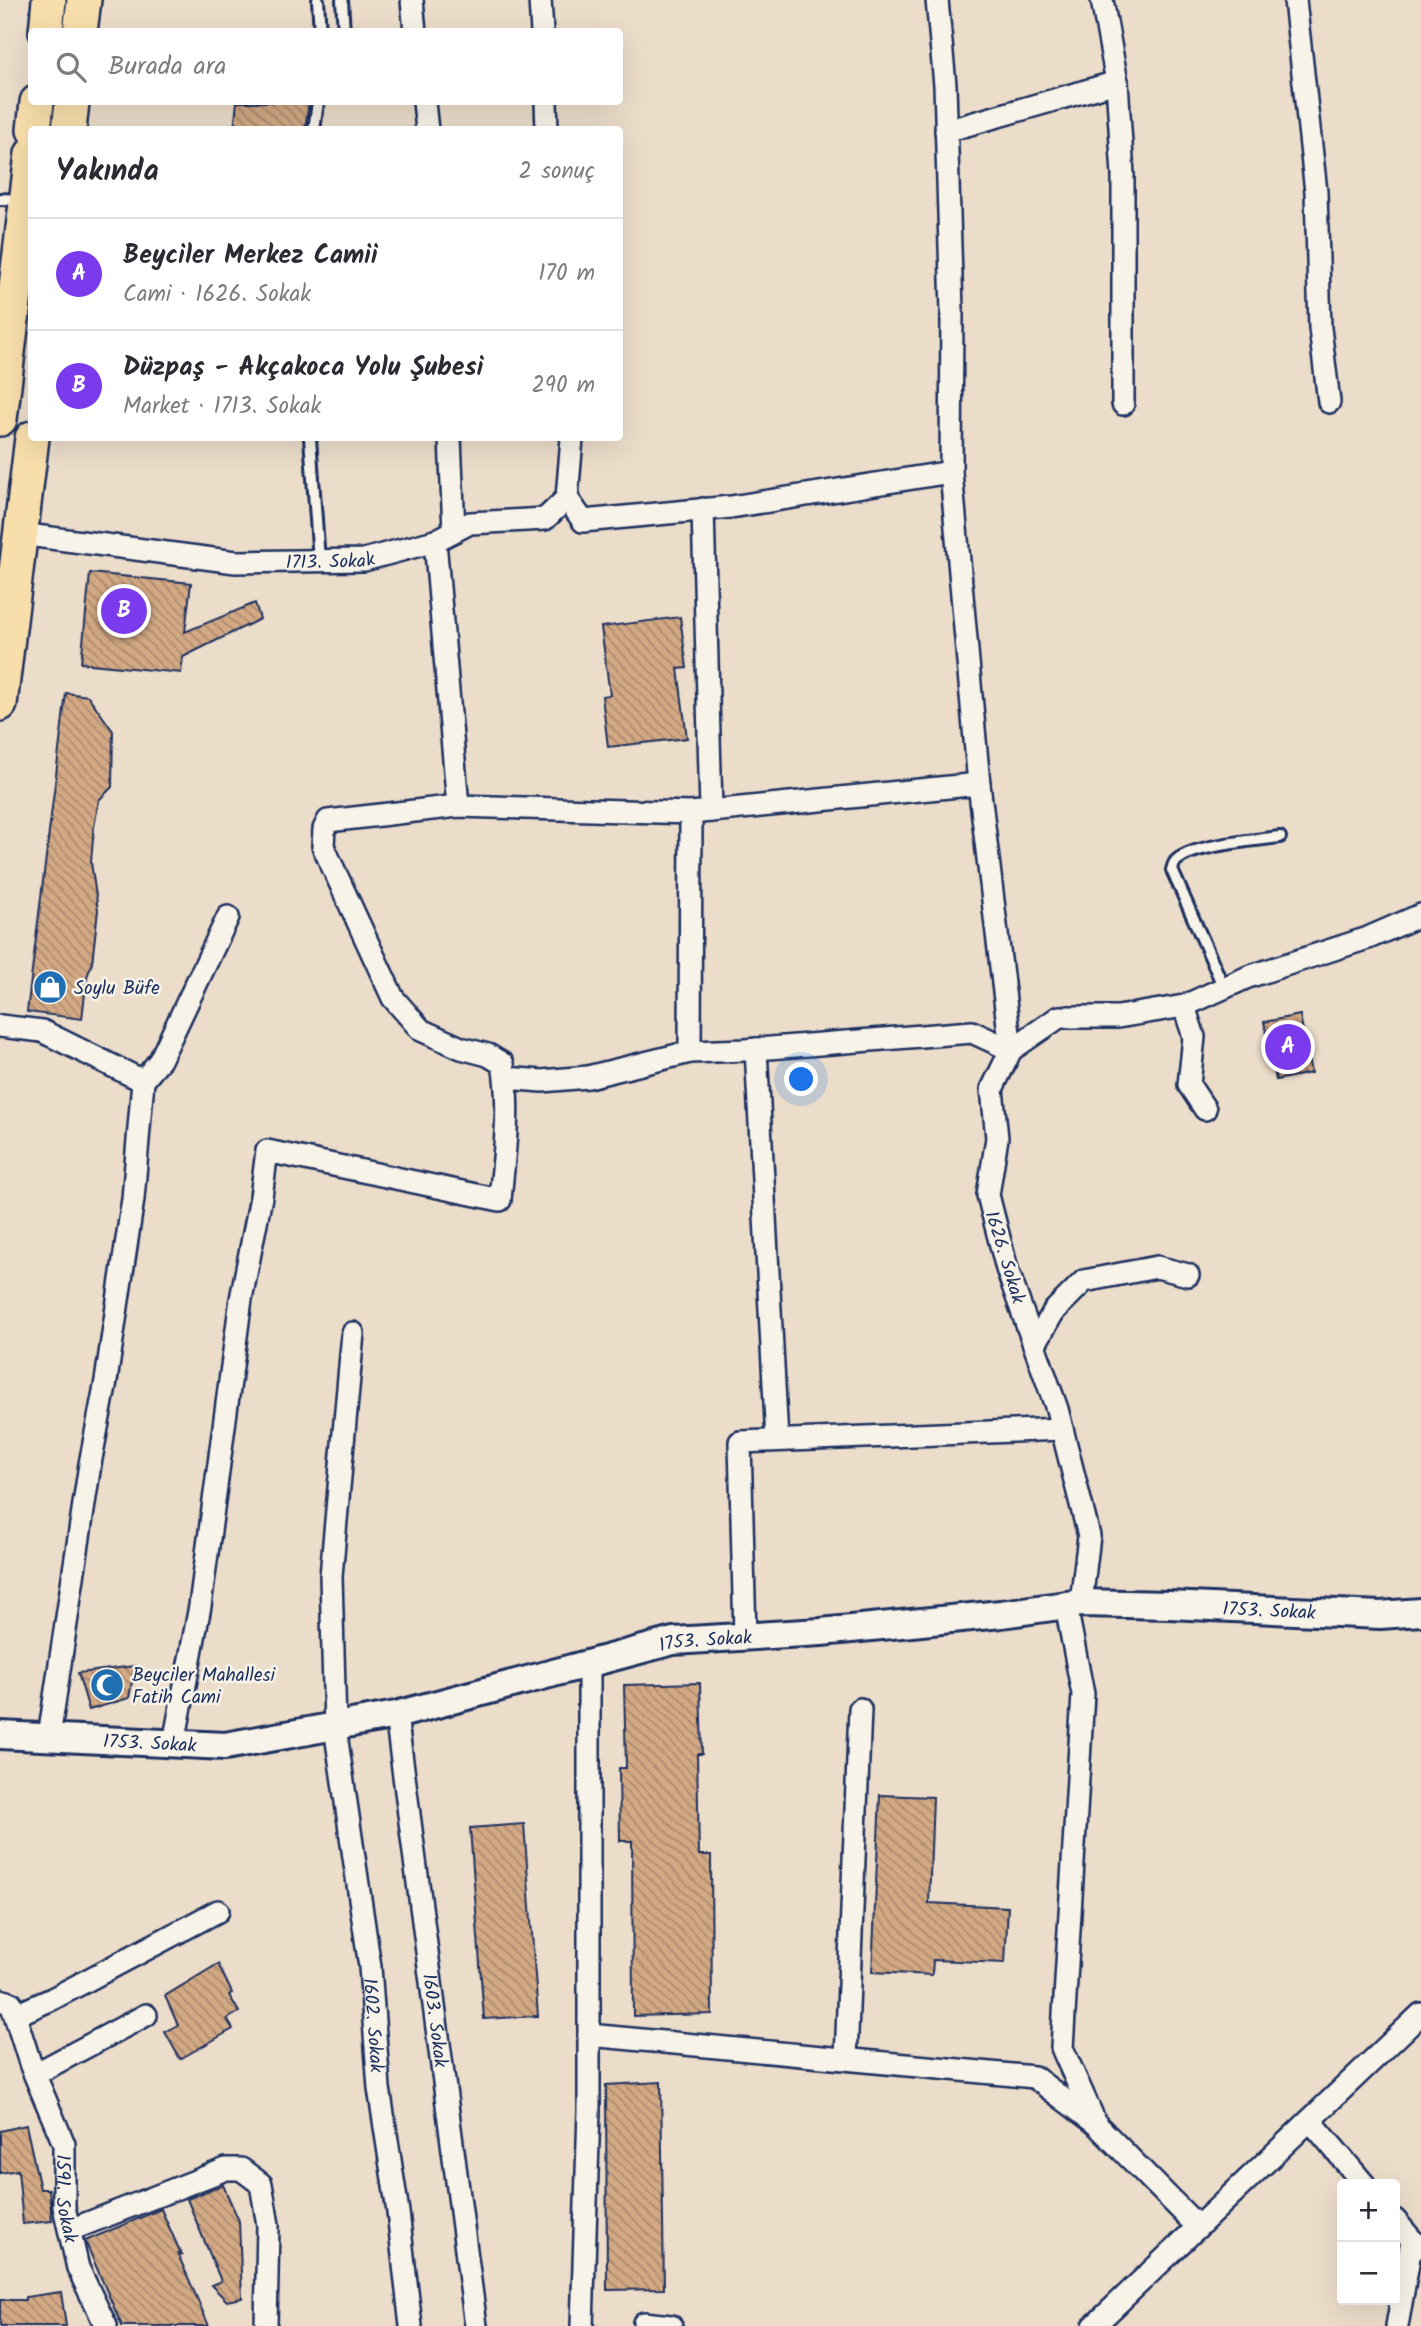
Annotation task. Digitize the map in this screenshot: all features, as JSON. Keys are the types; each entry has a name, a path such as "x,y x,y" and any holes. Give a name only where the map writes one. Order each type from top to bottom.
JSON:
{"main road":[{"path":"46,28 49,0"},
{"path":"80,28 84,0"},
{"path":"34,126 37,105"},
{"path":"69,126 72,105"},
{"path":"0,419 13,200 28,163"},
{"path":"0,704 32,441"}],"street":[{"path":"412,0 415,28"},
{"path":"540,0 542,28"},
{"path":"936,0 944,85 952,311 951,472 979,784 1011,1050"},
{"path":"1102,0 1117,82 1123,175 1123,404"},
{"path":"1295,0 1316,192 1320,328 1329,402"},
{"path":"946,131 1117,82"},
{"path":"424,105 427,126"},
{"path":"546,105 547,126"},
{"path":"450,441 454,531"},
{"path":"572,441 567,498 583,521 731,507 951,472"},
{"name":"1713. Sokak","path":"20,534 236,562 364,560 435,541 470,523 545,519 567,498"},
{"path":"690,1052 701,812 703,509"},
{"path":"435,541 458,806"},
{"path":"174,1743 200,1606 241,1299 267,1151 500,1200 505,1133 506,1078 503,1064 488,1055 461,1048 421,1030 393,998 323,846 324,829 328,821 458,806 701,812 979,784"},
{"name":"1626. Sokak","path":"1062,2048 1083,1694 1074,1604 1089,1536 1057,1409 1007,1269 988,1195 997,1138 992,1089 1011,1050 1059,1017 1118,1017 1184,1006 1248,977 1368,938 1421,915"},
{"path":"49,1737 90,1464 106,1381 134,1199 143,1081 160,1060 228,917"},
{"path":"1184,1006 1194,1037 1189,1085 1205,1109"},
{"path":"0,1026 42,1031 143,1081"},
{"path":"506,1078 542,1081 588,1077 690,1052 972,1032 1011,1050"},
{"path":"756,1049 777,1440"},
{"path":"1035,1344 1054,1311 1084,1281 1157,1267 1188,1275"},
{"name":"1602. Sokak","path":"353,1333 331,1576 335,1727 370,1967 379,2088 398,2211 411,2326"},
{"path":"745,1636 740,1442 1062,1429"},
{"name":"1753. Sokak","path":"0,1735 225,1746 396,1715 673,1641 835,1631 1074,1604 1169,1605 1380,1615 1421,1612"},
{"path":"582,2326 589,2111 589,1663"},
{"path":"846,2060 860,1709"},
{"name":"1603. Sokak","path":"396,1715 476,2326"},
{"path":"0,2000 11,2003 16,2014 51,1999 218,1911"},
{"name":"1591. Sokak","path":"16,2014 35,2074 64,2144 64,2207 78,2268 106,2326"},
{"path":"1094,2326 1421,2014"},
{"path":"35,2074 145,2015"},
{"path":"589,2035 1034,2077 1096,2124 1198,2227"},
{"path":"1034,2077 1062,2048 1096,2124"},
{"path":"1310,2120 1360,2179"},
{"path":"70,2230 226,2169 241,2169 261,2184 268,2225 266,2326"},
{"path":"1397,2326 1416,2243 1400,2225"},
{"path":"644,2323 671,2326"}],"lane":[{"path":"318,0 320,28"},
{"path":"342,0 344,28"},
{"path":"315,126 318,105"},
{"path":"310,441 319,560"},
{"path":"1224,988 1172,870 1177,860 1198,850 1280,837"}],"building":[{"path":"237,105 309,105 306,126 234,126"},
{"path":"90,573 191,583 185,632 255,603 260,619 183,657 181,673 81,663"},
{"path":"680,617 687,668 678,669 687,738 608,747 602,696 610,695 601,627"},
{"path":"66,693 88,696 113,731 112,787 99,800 94,827 91,862 98,910 82,1019 27,1012"},
{"path":"1300,1015 1311,1073 1276,1080 1264,1022"},
{"name":"Beyciler Mahallesi Fatih Cami","path":"135,1666 129,1698 89,1710 78,1673"},
{"path":"700,1683 702,1754 697,1754 699,1855 711,1855 712,2014 633,2016 632,1841 620,1841 619,1768 626,1768 624,1685"},
{"path":"880,1795 933,1797 929,1903 1008,1907 1005,1963 933,1960 932,1975 872,1972"},
{"path":"524,1824 538,2016 484,2019 470,1828"},
{"path":"218,1964 232,1993 229,1995 239,2012 227,2019 233,2029 180,2059 165,2032 178,2025 165,1996"},
{"path":"661,2082 664,2289 607,2290 606,2085"},
{"path":"26,2125 40,2189 49,2189 52,2221 23,2224 18,2170 0,2173 0,2131"},
{"path":"223,2185 239,2221 242,2298 227,2301 211,2285 221,2281 187,2199"},
{"path":"161,2209 209,2326 122,2326 85,2241"},
{"path":"61,2292 66,2326 0,2326 0,2300 25,2300 25,2297"}],"place":[{"name":"Düzpaş - Akçakoca Yolu Şubesi","path":"124,611"},
{"name":"Soylu Büfe","path":"50,987"},
{"name":"Beyciler Merkez Camii","path":"1288,1047"},
{"name":"Beyciler Mahallesi Fatih Cami","path":"107,1685"}]}
